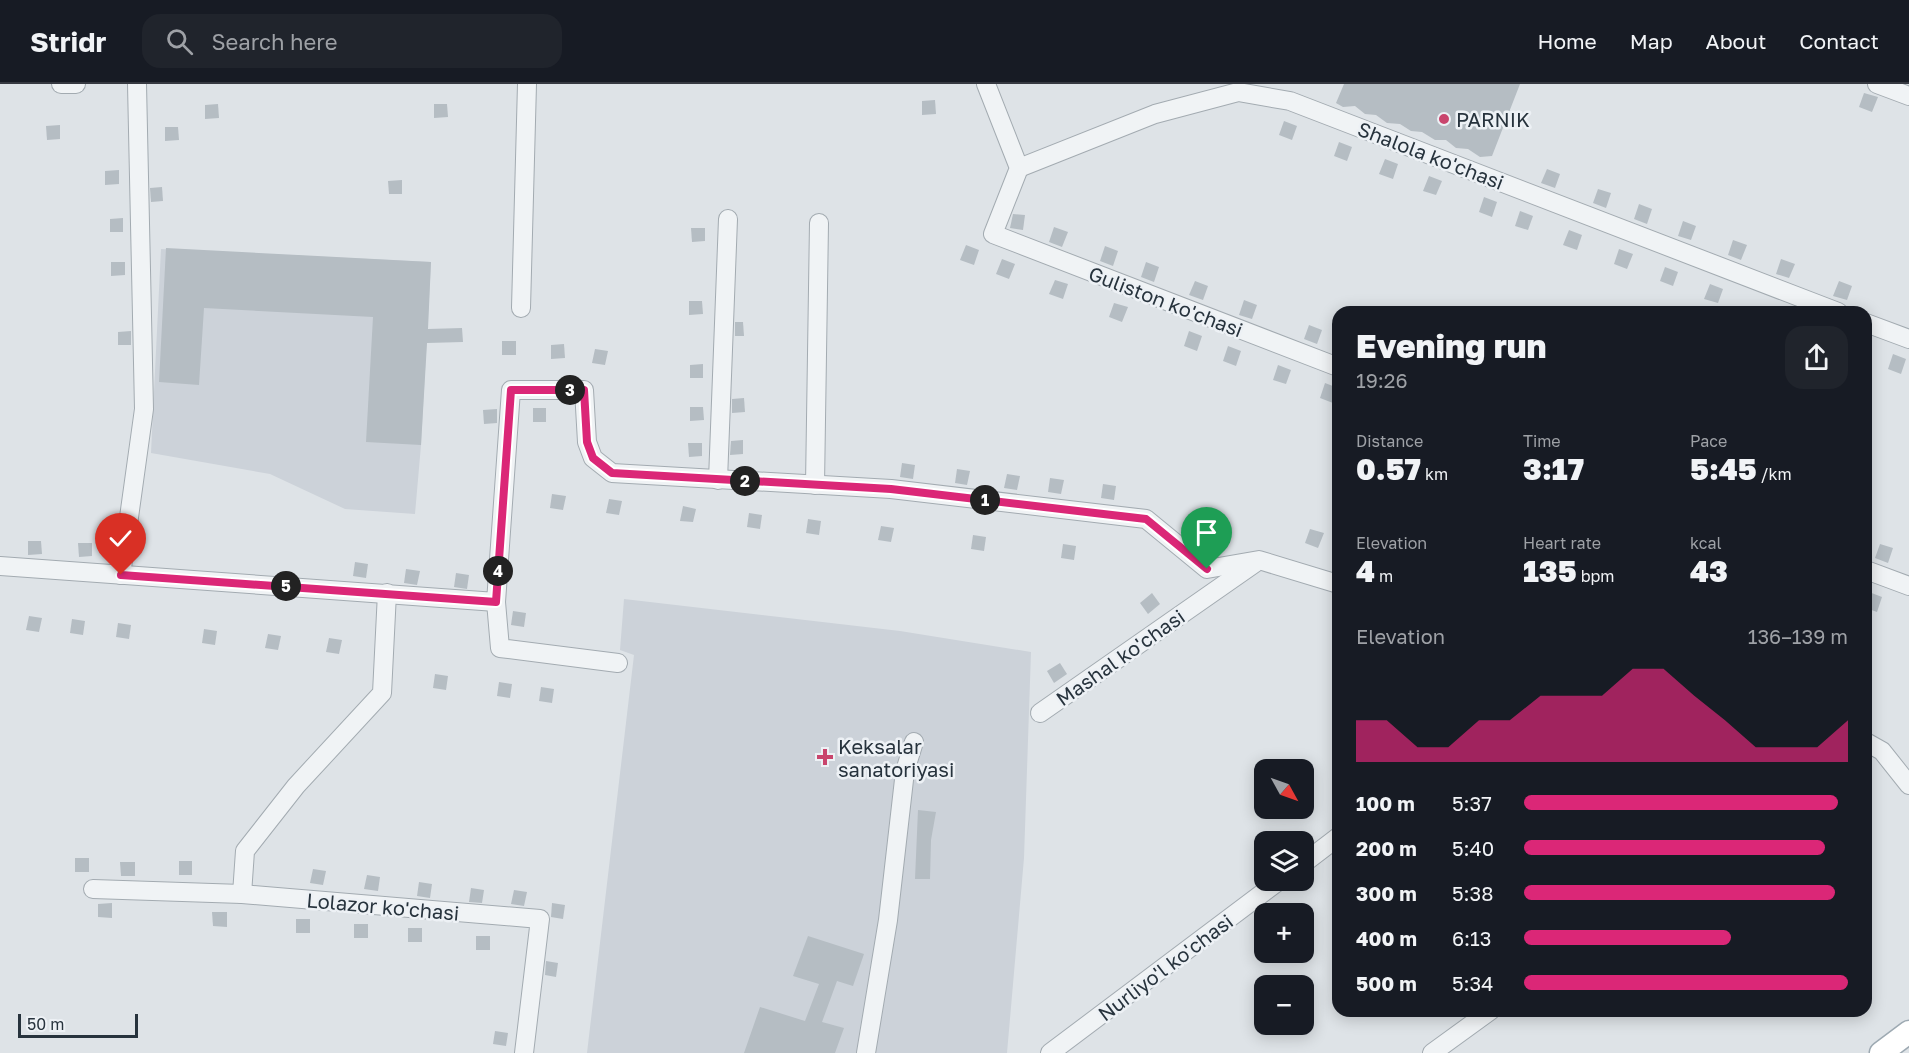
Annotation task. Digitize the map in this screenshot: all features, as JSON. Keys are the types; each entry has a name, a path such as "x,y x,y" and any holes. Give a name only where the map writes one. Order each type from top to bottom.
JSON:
{"main road":[{"path":"1881,1053 1909,1032"}],"street":[{"path":"61,84 76,84"},
{"path":"121,575 144,409 137,84"},
{"path":"521,308 527,84"},
{"path":"986,84 1019,168"},
{"path":"1876,84 1909,96"},
{"name":"Shalola ko'chasi","path":"1019,168 1155,114 1238,92 1248,93 1290,101 1822,306"},
{"name":"Guliston ko'chasi","path":"1019,168 993,234 1332,365"},
{"path":"718,480 728,219"},
{"path":"815,485 819,223"},
{"path":"1872,325 1909,339"},
{"path":"618,663 500,648 496,602 511,390 584,390 587,442 593,458 612,473 891,489 1146,519 1207,569 1259,560 1332,582"},
{"name":"Mashal ko'chasi","path":"1040,712 1259,560"},
{"path":"0,566 496,602"},
{"path":"1872,572 1909,586"},
{"path":"242,894 245,851 296,786 382,693 387,593"},
{"path":"866,1053 888,920 905,771 914,742"},
{"path":"1872,745 1882,751 1909,784"},
{"path":"1314,855 1332,842"},
{"name":"Lolazor ko'chasi","path":"93,889 242,894 540,919 524,1053"},
{"name":"Nurliyo'l ko'chasi","path":"1050,1053 1265,891"},
{"path":"1432,1053 1482,1017"}],"shaded area":[{"path":"161,249 431,262 415,514 345,509 270,474 151,453"},
{"name":"Keksalar sanatoriyasi","path":"624,599 900,631 1031,652 1024,858 1007,1053 587,1053 634,655 620,650"}],"building":[{"name":"PARNIK","path":"1344,84 1520,84 1492,156 1480,157 1468,149 1456,148 1446,140 1435,140 1422,132 1411,131 1400,124 1387,123 1376,115 1365,114 1355,106 1343,107 1336,103"},
{"path":"1864,93 1878,97 1872,112 1859,107"},
{"path":"935,100 936,114 922,115 922,101"},
{"path":"218,104 219,118 205,119 205,105"},
{"path":"434,104 447,104 448,117 434,118"},
{"path":"1284,121 1297,126 1292,140 1279,135"},
{"path":"60,125 60,139 47,140 46,126"},
{"path":"165,127 178,127 179,140 165,141"},
{"path":"1339,142 1352,147 1347,161 1334,156"},
{"path":"1385,159 1398,164 1393,179 1379,174"},
{"path":"1547,169 1560,174 1555,188 1541,183"},
{"path":"119,170 119,184 105,185 105,171"},
{"path":"1429,176 1442,181 1436,195 1423,191"},
{"path":"402,180 402,194 389,194 388,181"},
{"path":"162,187 163,201 151,202 150,188"},
{"path":"1598,189 1611,193 1606,208 1593,203"},
{"path":"1484,197 1497,202 1492,217 1479,212"},
{"path":"1639,204 1652,209 1647,224 1634,219"},
{"path":"1520,211 1533,216 1528,230 1515,226"},
{"path":"1013,214 1025,215 1023,230 1010,228"},
{"path":"123,218 123,232 110,232 110,219"},
{"path":"1683,221 1696,226 1691,240 1678,236"},
{"path":"1054,227 1068,232 1062,247 1049,242"},
{"path":"691,228 705,228 705,241 692,242"},
{"path":"1569,230 1582,235 1577,250 1563,245"},
{"path":"1733,240 1747,245 1741,260 1728,255"},
{"path":"966,245 979,250 974,265 960,260"},
{"path":"1105,246 1118,251 1113,266 1100,261"},
{"path":"166,248 431,262 428,329 462,328 463,342 427,343 421,445 366,442 373,317 204,308 199,385 159,382"},
{"path":"1619,249 1633,254 1627,269 1614,264"},
{"path":"1002,259 1015,264 1009,279 996,274"},
{"path":"1781,259 1795,264 1789,278 1776,274"},
{"path":"111,262 125,262 125,275 111,276"},
{"path":"1146,262 1159,267 1154,282 1141,277"},
{"path":"1665,267 1678,272 1673,286 1660,281"},
{"path":"1055,280 1068,284 1063,299 1049,294"},
{"path":"1195,281 1208,286 1203,300 1189,295"},
{"path":"1839,281 1852,286 1847,300 1833,296"},
{"path":"1710,284 1723,289 1718,303 1704,299"},
{"path":"1244,300 1257,305 1252,319 1239,315"},
{"path":"689,301 702,301 703,314 689,315"},
{"path":"1114,303 1128,307 1122,322 1109,317"},
{"path":"735,322 743,322 744,336 735,336"},
{"path":"1309,325 1322,330 1317,344 1304,339"},
{"path":"131,331 131,345 118,345 118,332"},
{"path":"1189,331 1202,336 1197,351 1184,346"},
{"path":"502,341 516,341 516,355 502,355"},
{"path":"564,344 565,358 551,359 551,345"},
{"path":"1228,346 1241,351 1236,366 1223,361"},
{"path":"595,349 608,351 605,365 592,363"},
{"path":"1893,354 1906,359 1901,374 1888,369"},
{"path":"703,364 703,378 690,378 690,365"},
{"path":"1278,365 1291,370 1286,384 1273,380"},
{"path":"1325,383 1332,386 1332,403 1320,398"},
{"path":"744,398 745,412 732,413 732,399"},
{"path":"690,407 703,407 704,420 690,421"},
{"path":"533,408 546,408 546,422 533,422"},
{"path":"497,409 497,423 484,424 483,410"},
{"path":"743,440 743,454 730,455 731,441"},
{"path":"688,443 702,443 702,456 689,457"},
{"path":"902,463 915,465 913,479 900,477"},
{"path":"957,469 970,471 967,485 955,483"},
{"path":"1007,474 1020,476 1017,490 1004,488"},
{"path":"1050,478 1064,480 1061,494 1048,492"},
{"path":"1103,484 1116,486 1114,500 1101,498"},
{"path":"552,494 566,496 563,510 550,508"},
{"path":"609,499 622,501 619,515 606,513"},
{"path":"683,506 696,509 693,522 680,521"},
{"path":"749,513 762,515 760,529 747,527"},
{"path":"808,519 821,521 819,535 806,533"},
{"path":"881,526 894,528 891,542 878,540"},
{"path":"1310,529 1324,533 1318,548 1305,543"},
{"path":"973,535 986,537 984,551 971,549"},
{"path":"28,541 41,541 42,554 28,555"},
{"path":"78,543 92,543 92,556 79,557"},
{"path":"1063,544 1076,546 1074,560 1061,558"},
{"path":"1880,544 1893,548 1888,563 1875,558"},
{"path":"355,562 368,564 366,578 353,576"},
{"path":"406,569 420,571 417,585 404,583"},
{"path":"456,573 469,575 467,589 454,587"},
{"path":"1152,593 1160,604 1148,614 1140,603"},
{"path":"1872,593 1882,597 1877,612 1872,610"},
{"path":"513,611 526,613 524,627 511,625"},
{"path":"29,616 42,618 39,632 26,630"},
{"path":"72,619 85,621 83,635 70,633"},
{"path":"118,623 131,625 129,639 116,637"},
{"path":"204,629 217,631 215,645 202,643"},
{"path":"268,634 281,636 278,650 265,648"},
{"path":"329,638 342,640 339,654 326,652"},
{"path":"1060,663 1067,674 1054,683 1047,671"},
{"path":"435,674 448,676 446,690 433,688"},
{"path":"499,682 512,684 510,698 497,696"},
{"path":"541,687 554,689 552,703 539,701"},
{"path":"918,810 936,812 931,840 930,879 915,879"},
{"path":"75,858 89,858 89,872 75,872"},
{"path":"179,861 192,861 192,875 179,875"},
{"path":"120,862 135,862 135,876 121,876"},
{"path":"313,869 326,871 323,885 310,883"},
{"path":"367,875 380,877 378,891 364,889"},
{"path":"419,882 432,884 430,898 417,896"},
{"path":"471,888 484,890 482,903 469,902"},
{"path":"514,890 527,892 524,906 511,904"},
{"path":"112,903 112,918 98,917 98,904"},
{"path":"552,903 565,905 563,919 551,917"},
{"path":"212,912 227,912 227,927 213,926"},
{"path":"296,919 310,919 310,933 296,933"},
{"path":"354,924 368,924 368,938 354,938"},
{"path":"408,928 422,928 422,942 408,942"},
{"path":"476,936 490,936 490,950 476,950"},
{"path":"808,936 864,954 853,986 837,981 822,1022 844,1028 835,1053 744,1053 760,1007 805,1021 819,984 793,976"},
{"path":"546,961 558,963 556,977 545,975"},
{"path":"495,1031 508,1033 506,1046 493,1044"}],"place":[{"name":"PARNIK","path":"1444,119"},
{"name":"Keksalar sanatoriyasi","path":"825,757"}],"route":[{"path":"121,575 496,602 511,390 584,390 587,442 593,458 612,473 891,489 1146,519 1207,569"}]}
